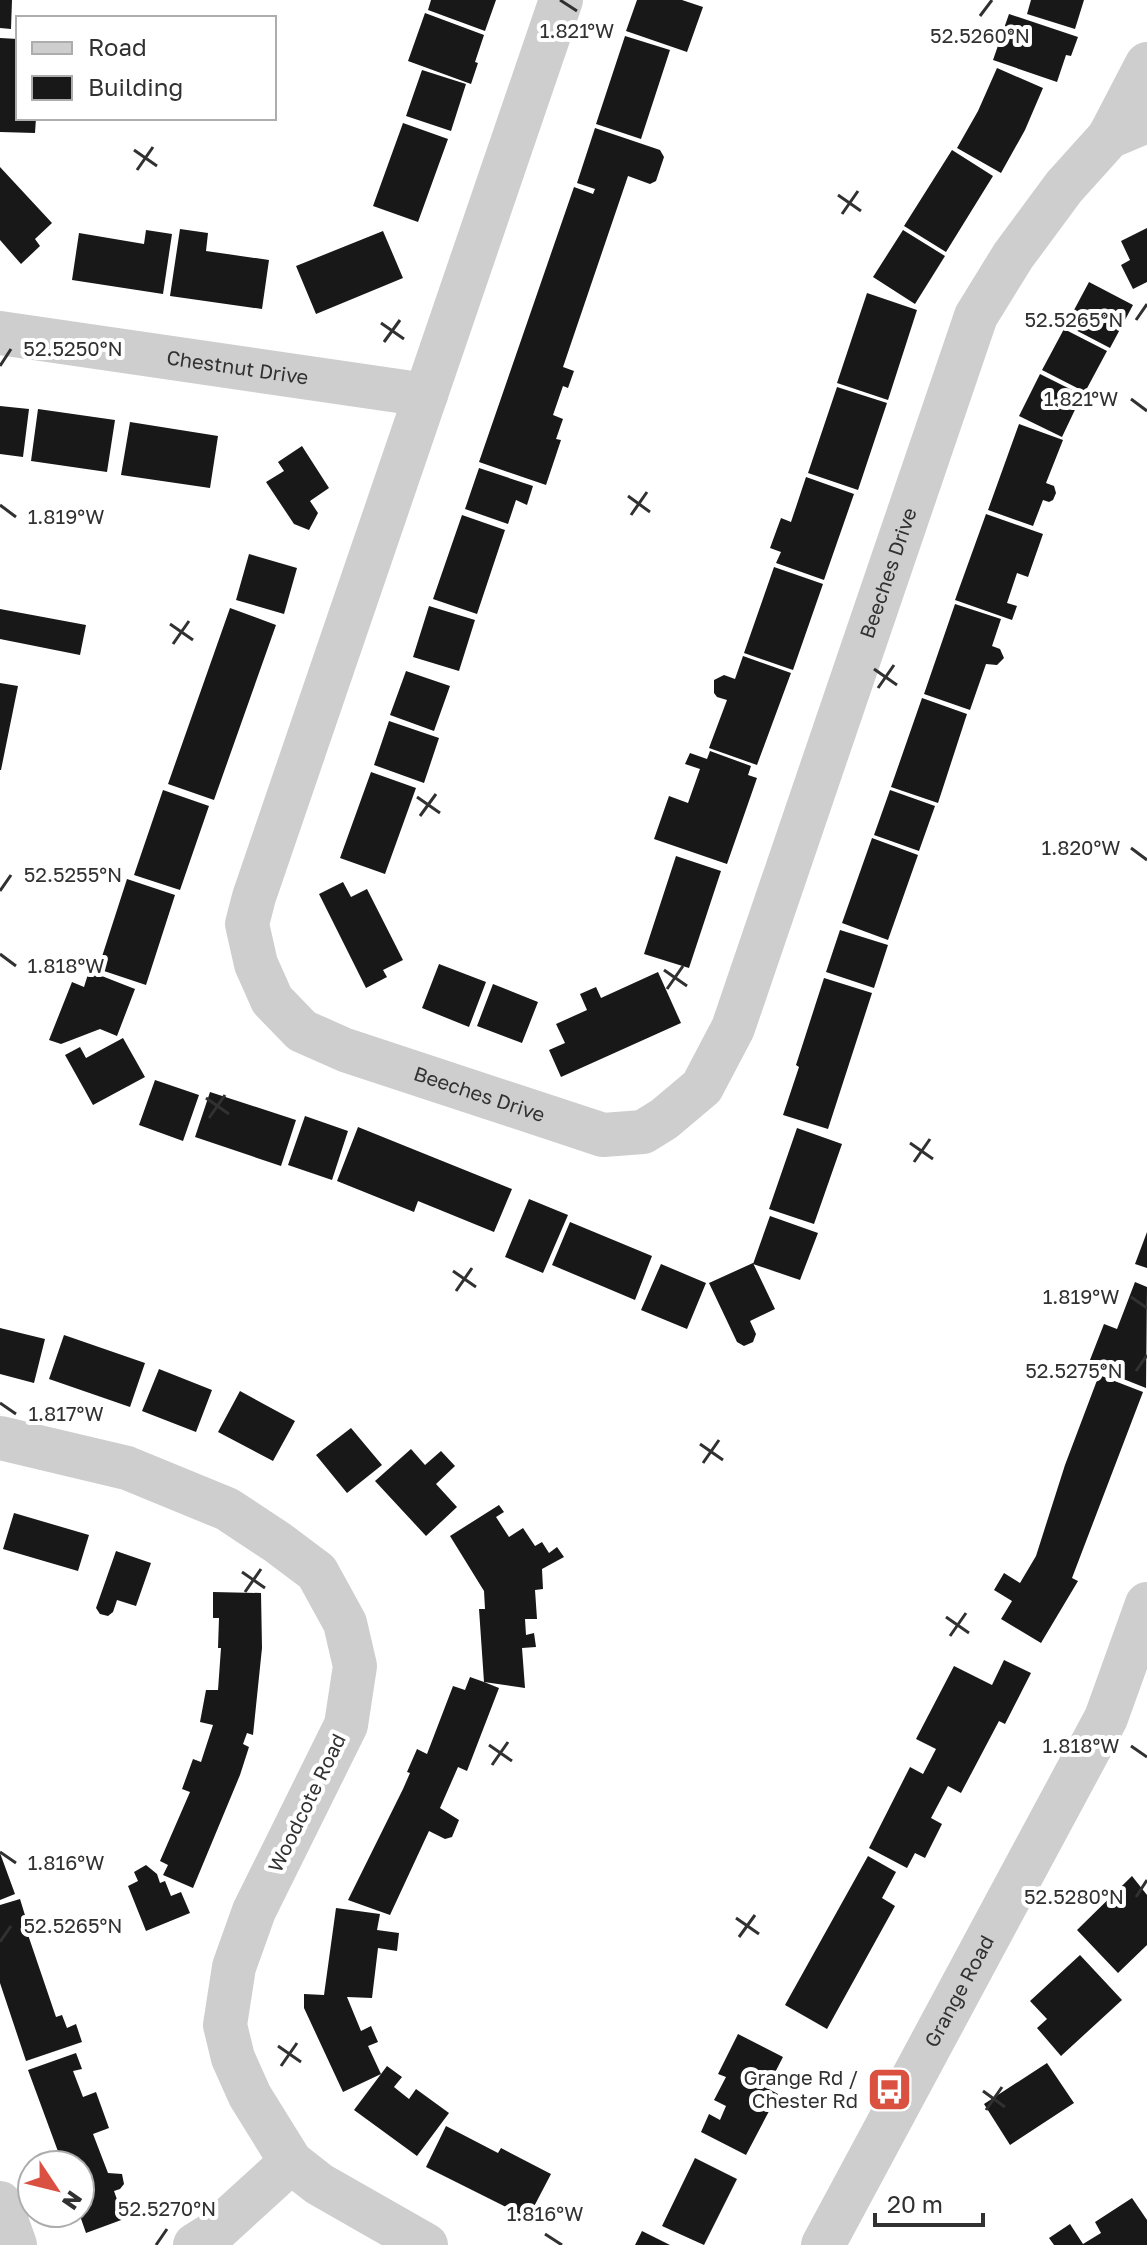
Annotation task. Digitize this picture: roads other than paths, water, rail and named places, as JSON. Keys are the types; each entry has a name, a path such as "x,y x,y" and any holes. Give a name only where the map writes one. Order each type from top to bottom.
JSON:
{"street":[{"name":"Beeches Drive","path":"561,0 247,924 256,964 272,1000 302,1031 345,1050 603,1135 643,1132 664,1119 702,1087 733,1028 976,316 1013,256 1064,187 1128,129 1147,64"},
{"name":"Chestnut Drive","path":"0,333 426,395"},
{"name":"Woodcote Road","path":"0,1438 127,1468 227,1509 317,1572 345,1623 355,1666 346,1725 254,1911 234,1967 225,2025 233,2058 257,2107 291,2162 319,2184 426,2245"},
{"name":"Grange Road","path":"823,2245 1106,1718 1147,1604"},
{"path":"195,2245 211,2235 291,2162"},
{"path":"0,2203 15,2245"}],"place":[{"name":"Grange Rd / Chester Rd","path":"889,2090"}]}
